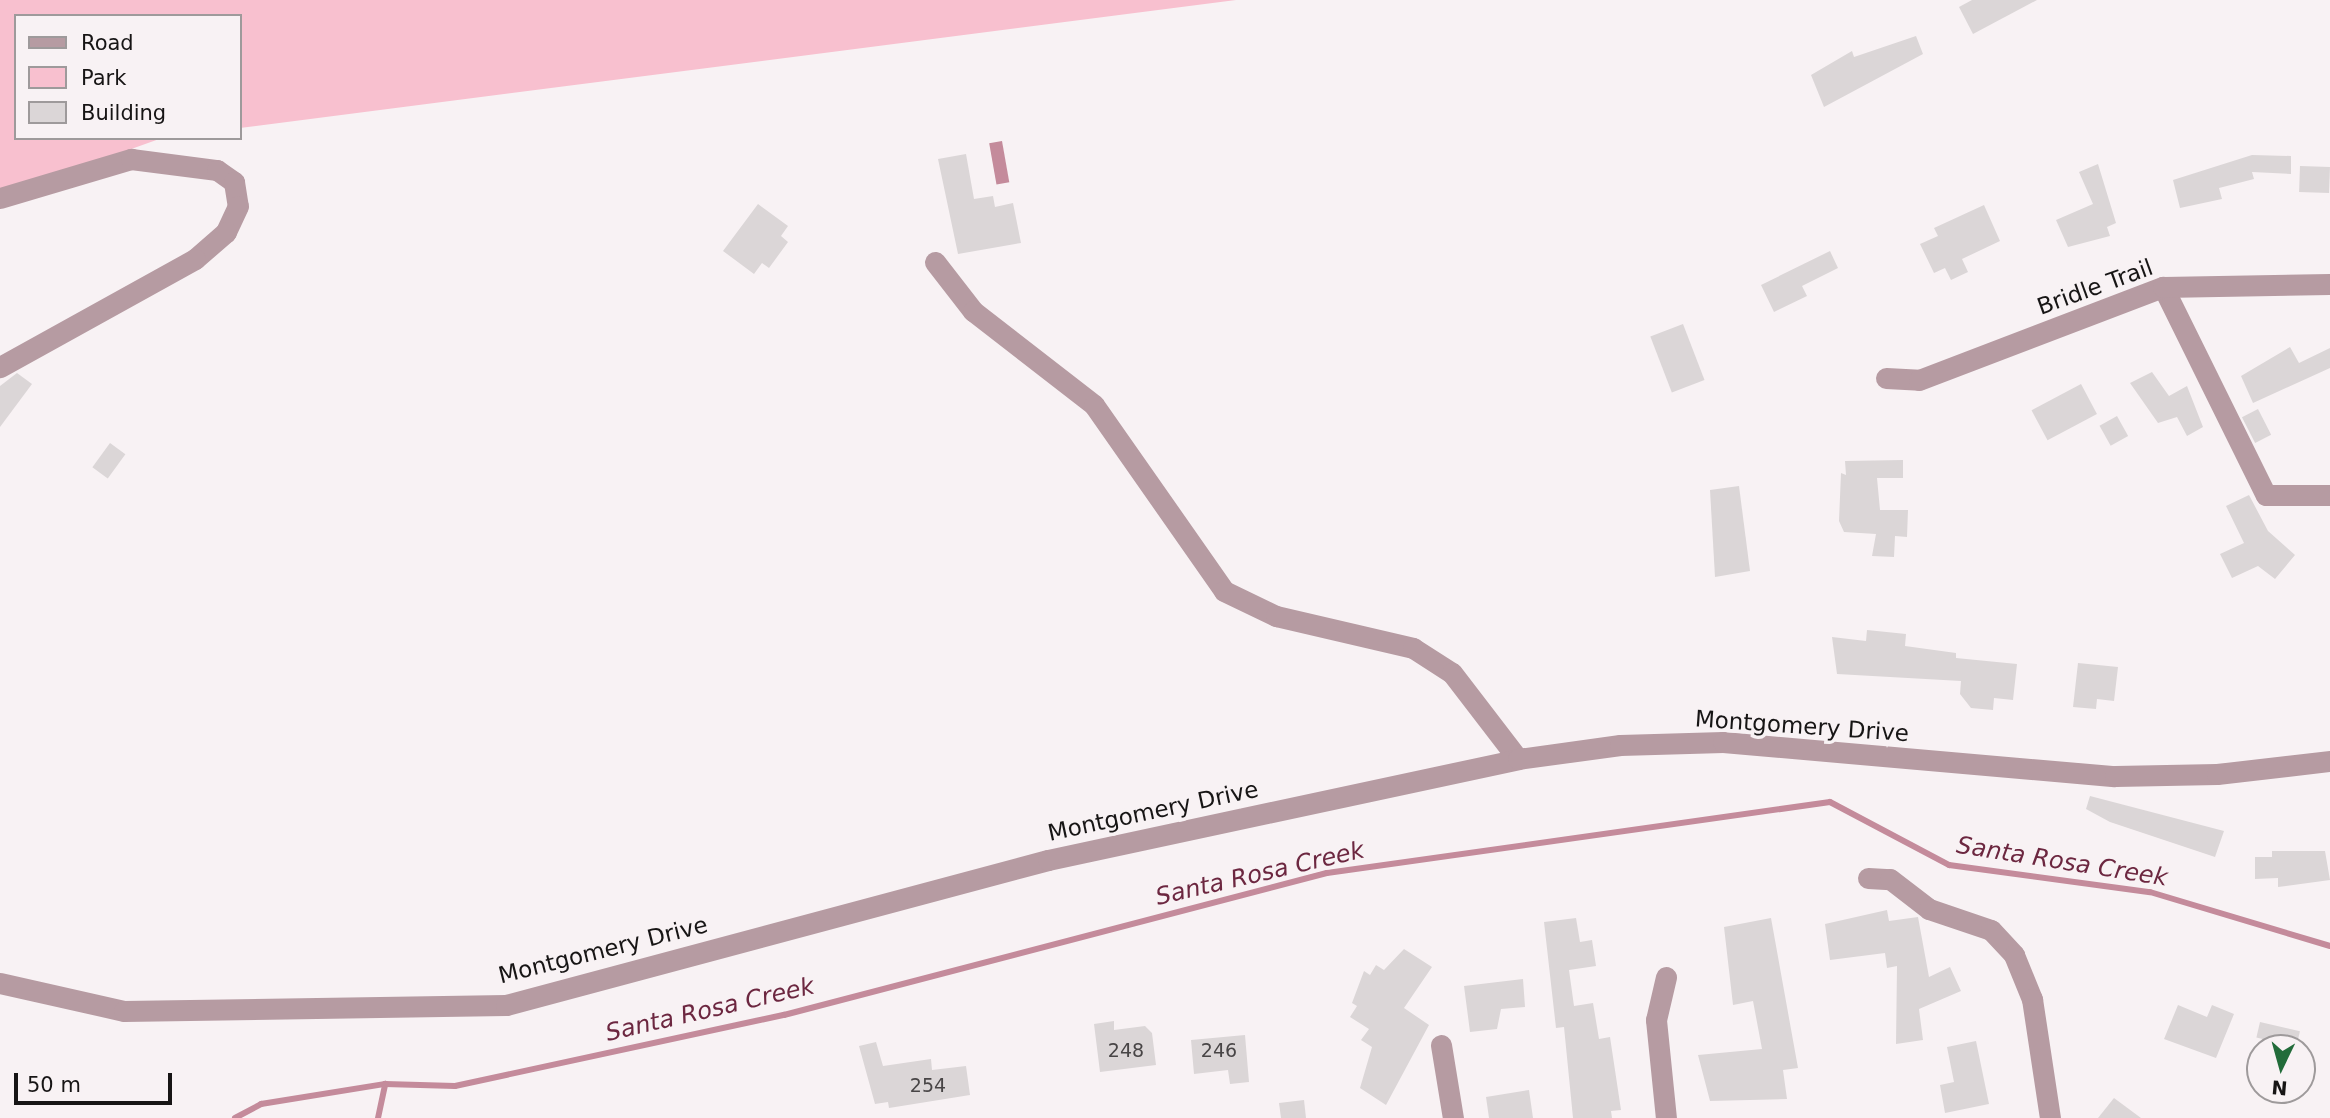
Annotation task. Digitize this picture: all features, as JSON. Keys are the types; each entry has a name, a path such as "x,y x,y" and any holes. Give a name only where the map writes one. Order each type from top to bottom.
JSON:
{"street":[{"path":"0,198 131,159 218,170 234,182 238,206 226,232 195,259 0,367"},
{"path":"934,262 973,311 1094,405 1224,591 1276,616 1413,649 1452,673 1518,759"},
{"name":"Bridle Trail","path":"1886,378 1919,380 2163,287 2330,284"},
{"path":"2163,287 2266,495 2330,495"},
{"name":"Montgomery Drive","path":"0,983 124,1011 506,1005 1048,860 1518,759 1620,745 1723,742 2115,776 2217,774 2330,761"},
{"path":"1868,878 1890,879 1929,909 1991,930 2014,955 2032,999 2050,1118"},
{"path":"1666,977 1656,1020 1666,1118"},
{"path":"1441,1045 1453,1118"}],"green space":[{"path":"0,0 1236,0 242,128 242,14 14,14 14,140 156,140 0,196"}],"shaded area":[{"path":"1002,141 1009,182 996,185 989,143"}],"building":[{"path":"1972,0 2037,0 1973,34 1959,7"},
{"path":"1916,36 1923,54 1824,107 1811,75 1852,51 1854,57"},
{"path":"966,154 974,199 993,196 995,207 1013,203 1021,243 958,254 938,159"},
{"path":"2252,155 2291,156 2291,174 2252,172 2254,179 2219,188 2222,199 2180,208 2173,180"},
{"path":"2098,164 2116,223 2107,227 2110,236 2068,247 2056,220 2093,204 2079,172"},
{"path":"2300,166 2330,167 2329,193 2299,192"},
{"path":"758,204 788,226 781,236 788,242 769,268 762,263 754,274 723,251"},
{"path":"1984,205 2000,241 1962,259 1968,272 1951,280 1945,268 1934,273 1920,244 1938,236 1934,228"},
{"path":"1830,251 1838,268 1802,286 1807,296 1774,312 1761,285"},
{"path":"1683,324 1705,380 1672,393 1650,337"},
{"path":"2290,347 2299,363 2330,348 2330,368 2253,403 2241,376"},
{"path":"2152,372 2169,396 2187,386 2203,427 2187,436 2177,417 2158,423 2130,383"},
{"path":"17,373 32,384 0,427 0,386"},
{"path":"2081,384 2097,414 2048,440 2032,410"},
{"path":"2258,409 2271,435 2255,443 2242,417"},
{"path":"2117,416 2128,436 2111,446 2100,426"},
{"path":"110,443 125,454 108,478 92,467"},
{"path":"1903,460 1903,478 1877,478 1880,510 1908,510 1907,537 1895,536 1894,557 1872,556 1876,534 1844,532 1839,521 1841,473 1846,475 1845,461"},
{"path":"1739,486 1750,571 1715,577 1710,490"},
{"path":"2249,495 2268,531 2295,555 2275,579 2258,566 2232,578 2220,554 2244,543 2226,506"},
{"path":"1867,630 1906,634 1905,646 1956,653 1956,658 2017,664 2013,700 1994,698 1993,710 1971,708 1960,694 1961,681 1837,674 1832,637 1866,641"},
{"path":"2078,663 2118,667 2114,701 2097,699 2096,709 2073,707"},
{"path":"2090,796 2224,831 2215,857 2110,822 2086,809"},
{"path":"2272,851 2325,851 2330,880 2278,887 2278,878 2255,879 2255,857 2272,857"},
{"path":"1887,910 1889,921 1918,917 1929,977 1950,967 1961,991 1919,1009 1923,1040 1896,1044 1897,966 1887,968 1885,953 1830,960 1825,924"},
{"path":"1576,918 1580,942 1592,940 1596,966 1569,970 1574,1006 1593,1003 1599,1039 1610,1037 1621,1110 1611,1111 1612,1118 1573,1118 1564,1027 1556,1028 1544,922"},
{"path":"1771,918 1798,1068 1783,1070 1787,1099 1710,1101 1698,1055 1762,1049 1753,1001 1733,1005 1724,927"},
{"path":"1404,949 1432,967 1404,1008 1429,1025 1386,1105 1360,1088 1372,1047 1361,1040 1369,1029 1350,1017 1357,1006 1352,1003 1364,971 1370,975 1376,965 1384,970"},
{"path":"1523,979 1525,1007 1501,1009 1497,1029 1470,1032 1464,986"},
{"path":"2178,1005 2207,1017 2212,1005 2234,1014 2216,1058 2164,1039"},
{"path":"1114,1021 1114,1030 1145,1026 1152,1033 1156,1065 1100,1072 1094,1024"},
{"path":"2260,1022 2300,1031 2299,1034 2257,1034"},
{"path":"1245,1035 1249,1082 1230,1084 1228,1070 1194,1074 1191,1040"},
{"path":"1976,1041 1989,1104 1945,1113 1940,1085 1954,1082 1947,1047"},
{"path":"876,1042 883,1066 931,1059 932,1070 966,1066 970,1095 889,1108 888,1102 875,1104 859,1046"},
{"path":"1529,1090 1533,1118 1489,1118 1486,1097"},
{"path":"2114,1098 2141,1118 2098,1118"},
{"path":"1304,1100 1306,1118 1281,1118 1279,1103"}],"waterway":[{"name":"Santa Rosa Creek","path":"235,1118 261,1104 385,1084 455,1086 784,1015 1327,873 1830,802 1949,865 2150,892 2330,946"},
{"path":"378,1118 385,1084"}]}
